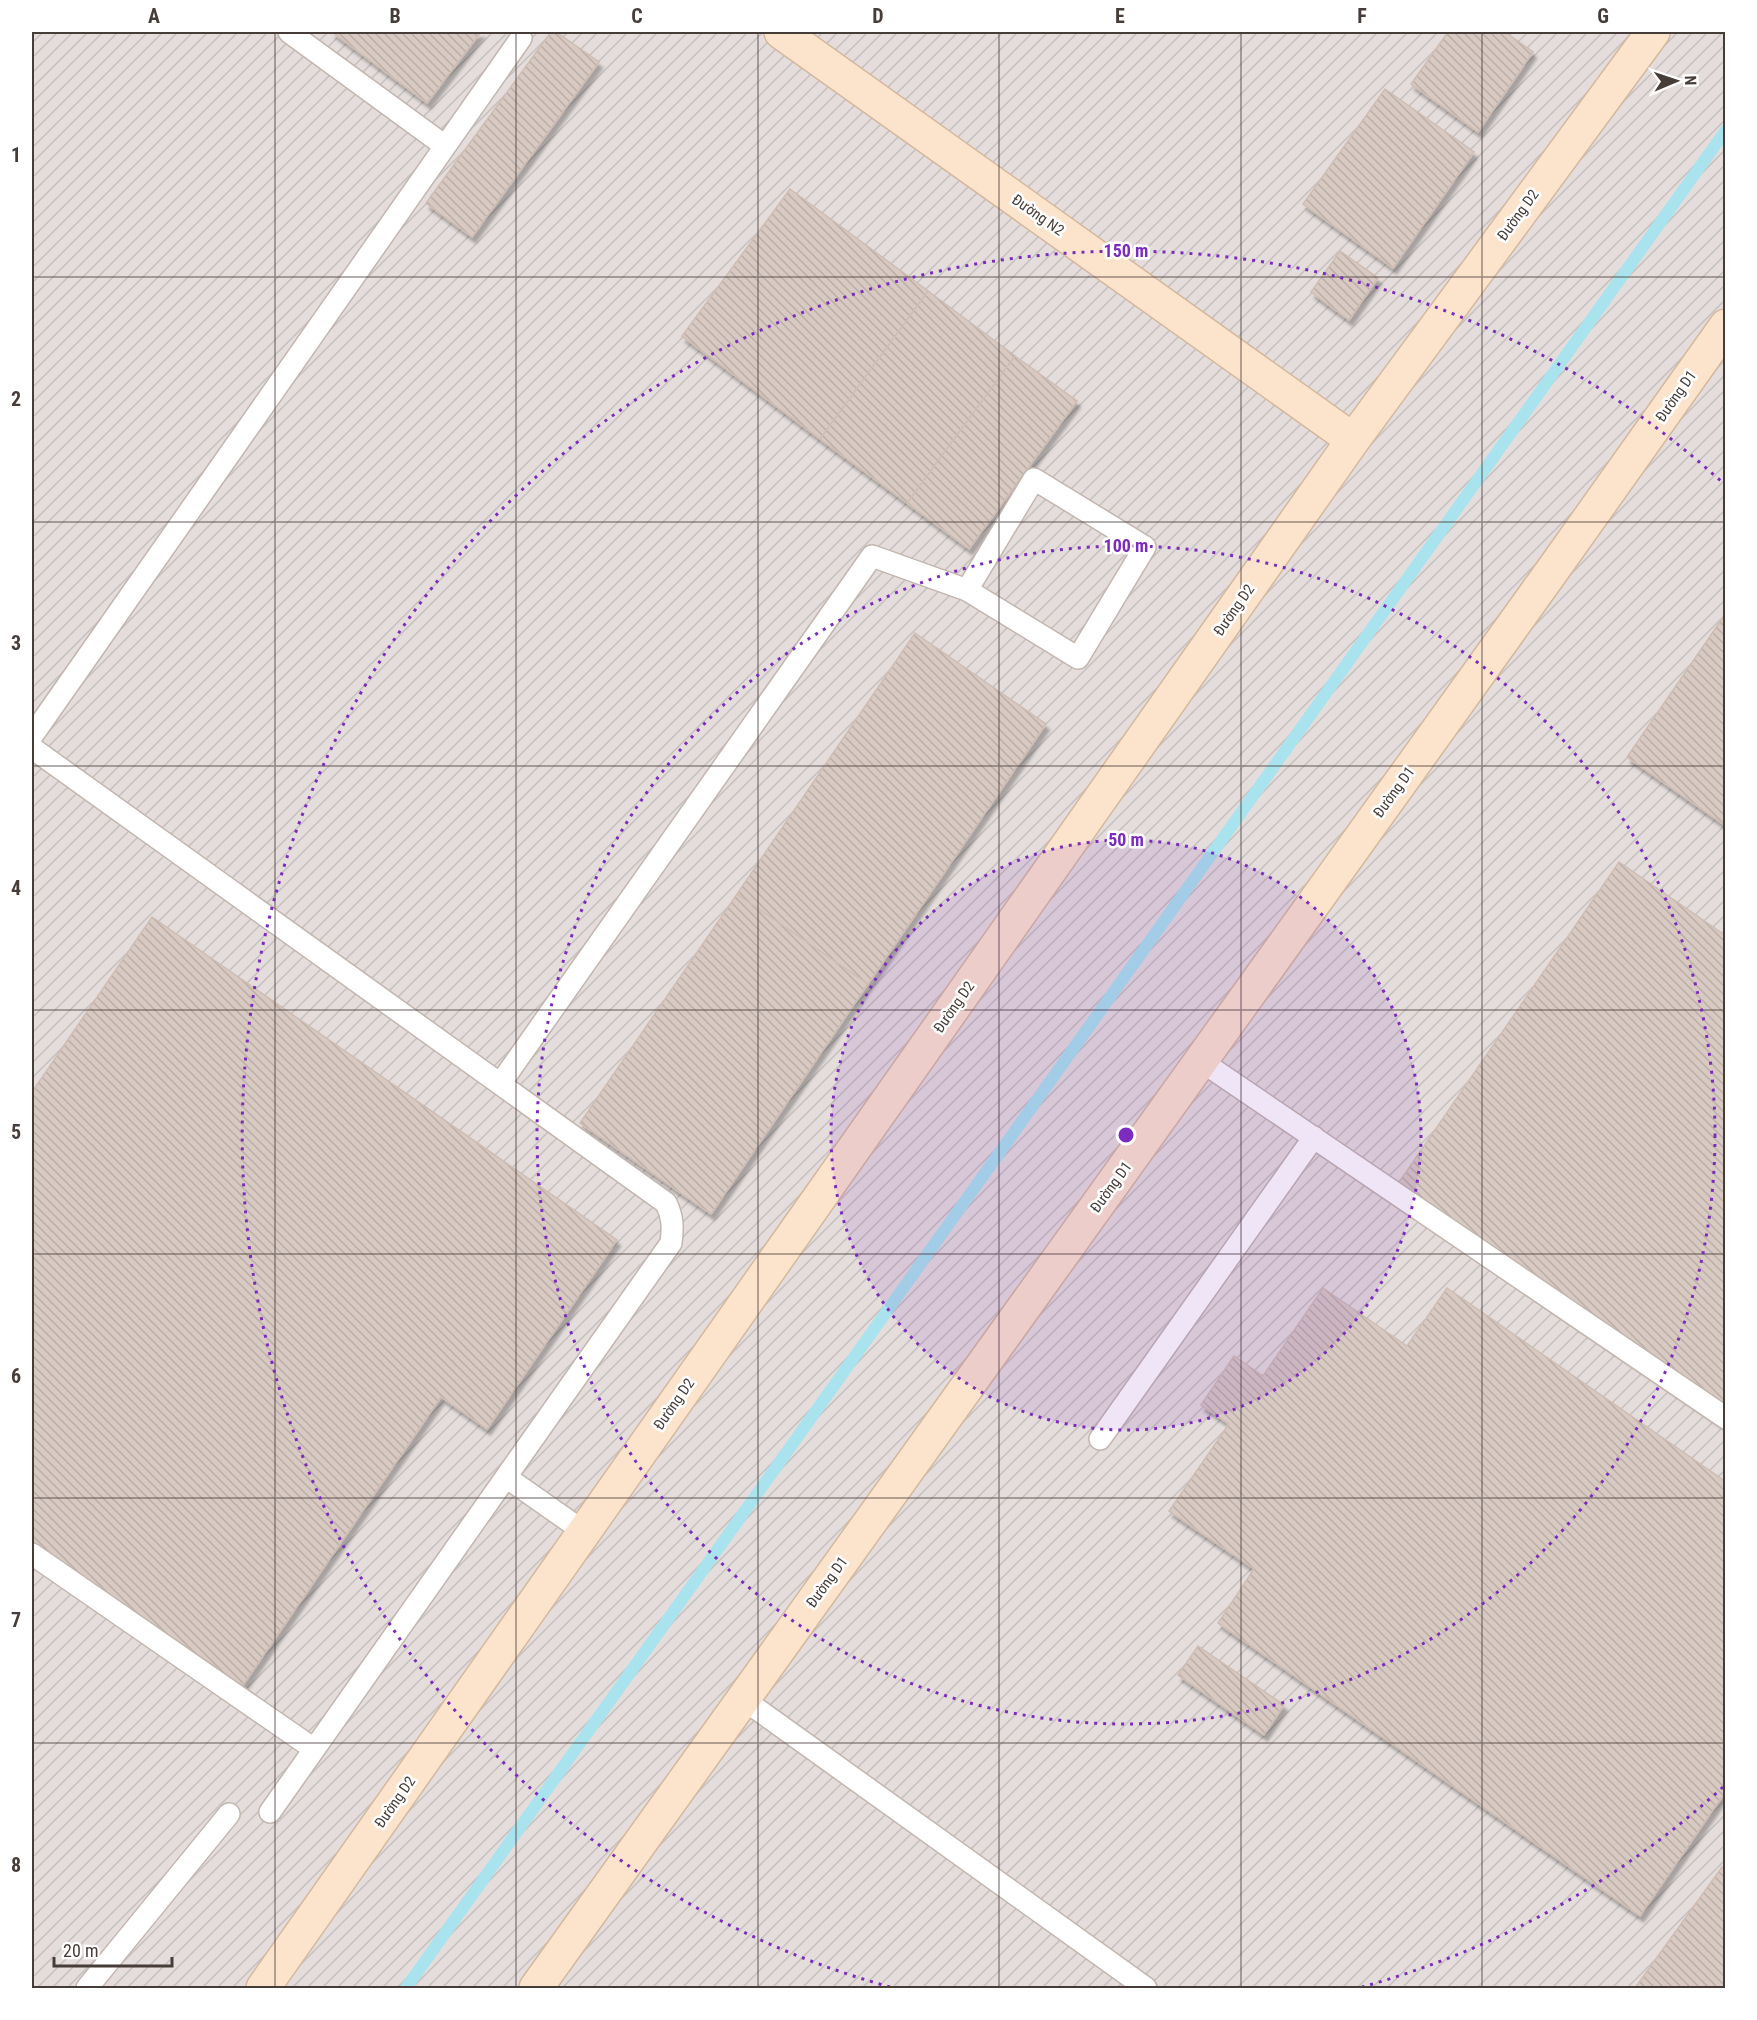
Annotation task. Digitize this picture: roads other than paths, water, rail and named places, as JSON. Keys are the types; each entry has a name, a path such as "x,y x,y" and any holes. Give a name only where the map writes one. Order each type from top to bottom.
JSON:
{"street":[{"name":"Đường N2","path":"781,32 1353,440"},
{"name":"Đường D2","path":"263,1989 1353,440 1643,35"},
{"name":"Đường D1","path":"536,1989 1539,591 1725,326"}],"lane":[{"path":"289,32 445,146"},
{"path":"32,736 522,38"},
{"path":"500,1084 872,556 967,590 1078,658 1146,546 1034,479 967,590"},
{"path":"32,748 666,1203 672,1214 671,1243 270,1812"},
{"path":"1201,1061 1725,1418"},
{"path":"1100,1439 1314,1137"},
{"path":"506,1477 584,1532"},
{"path":"32,1554 314,1749"},
{"path":"743,1699 1146,1989"},
{"path":"87,1989 228,1814"}],"waterway":[{"path":"406,1988 1726,130"}]}
